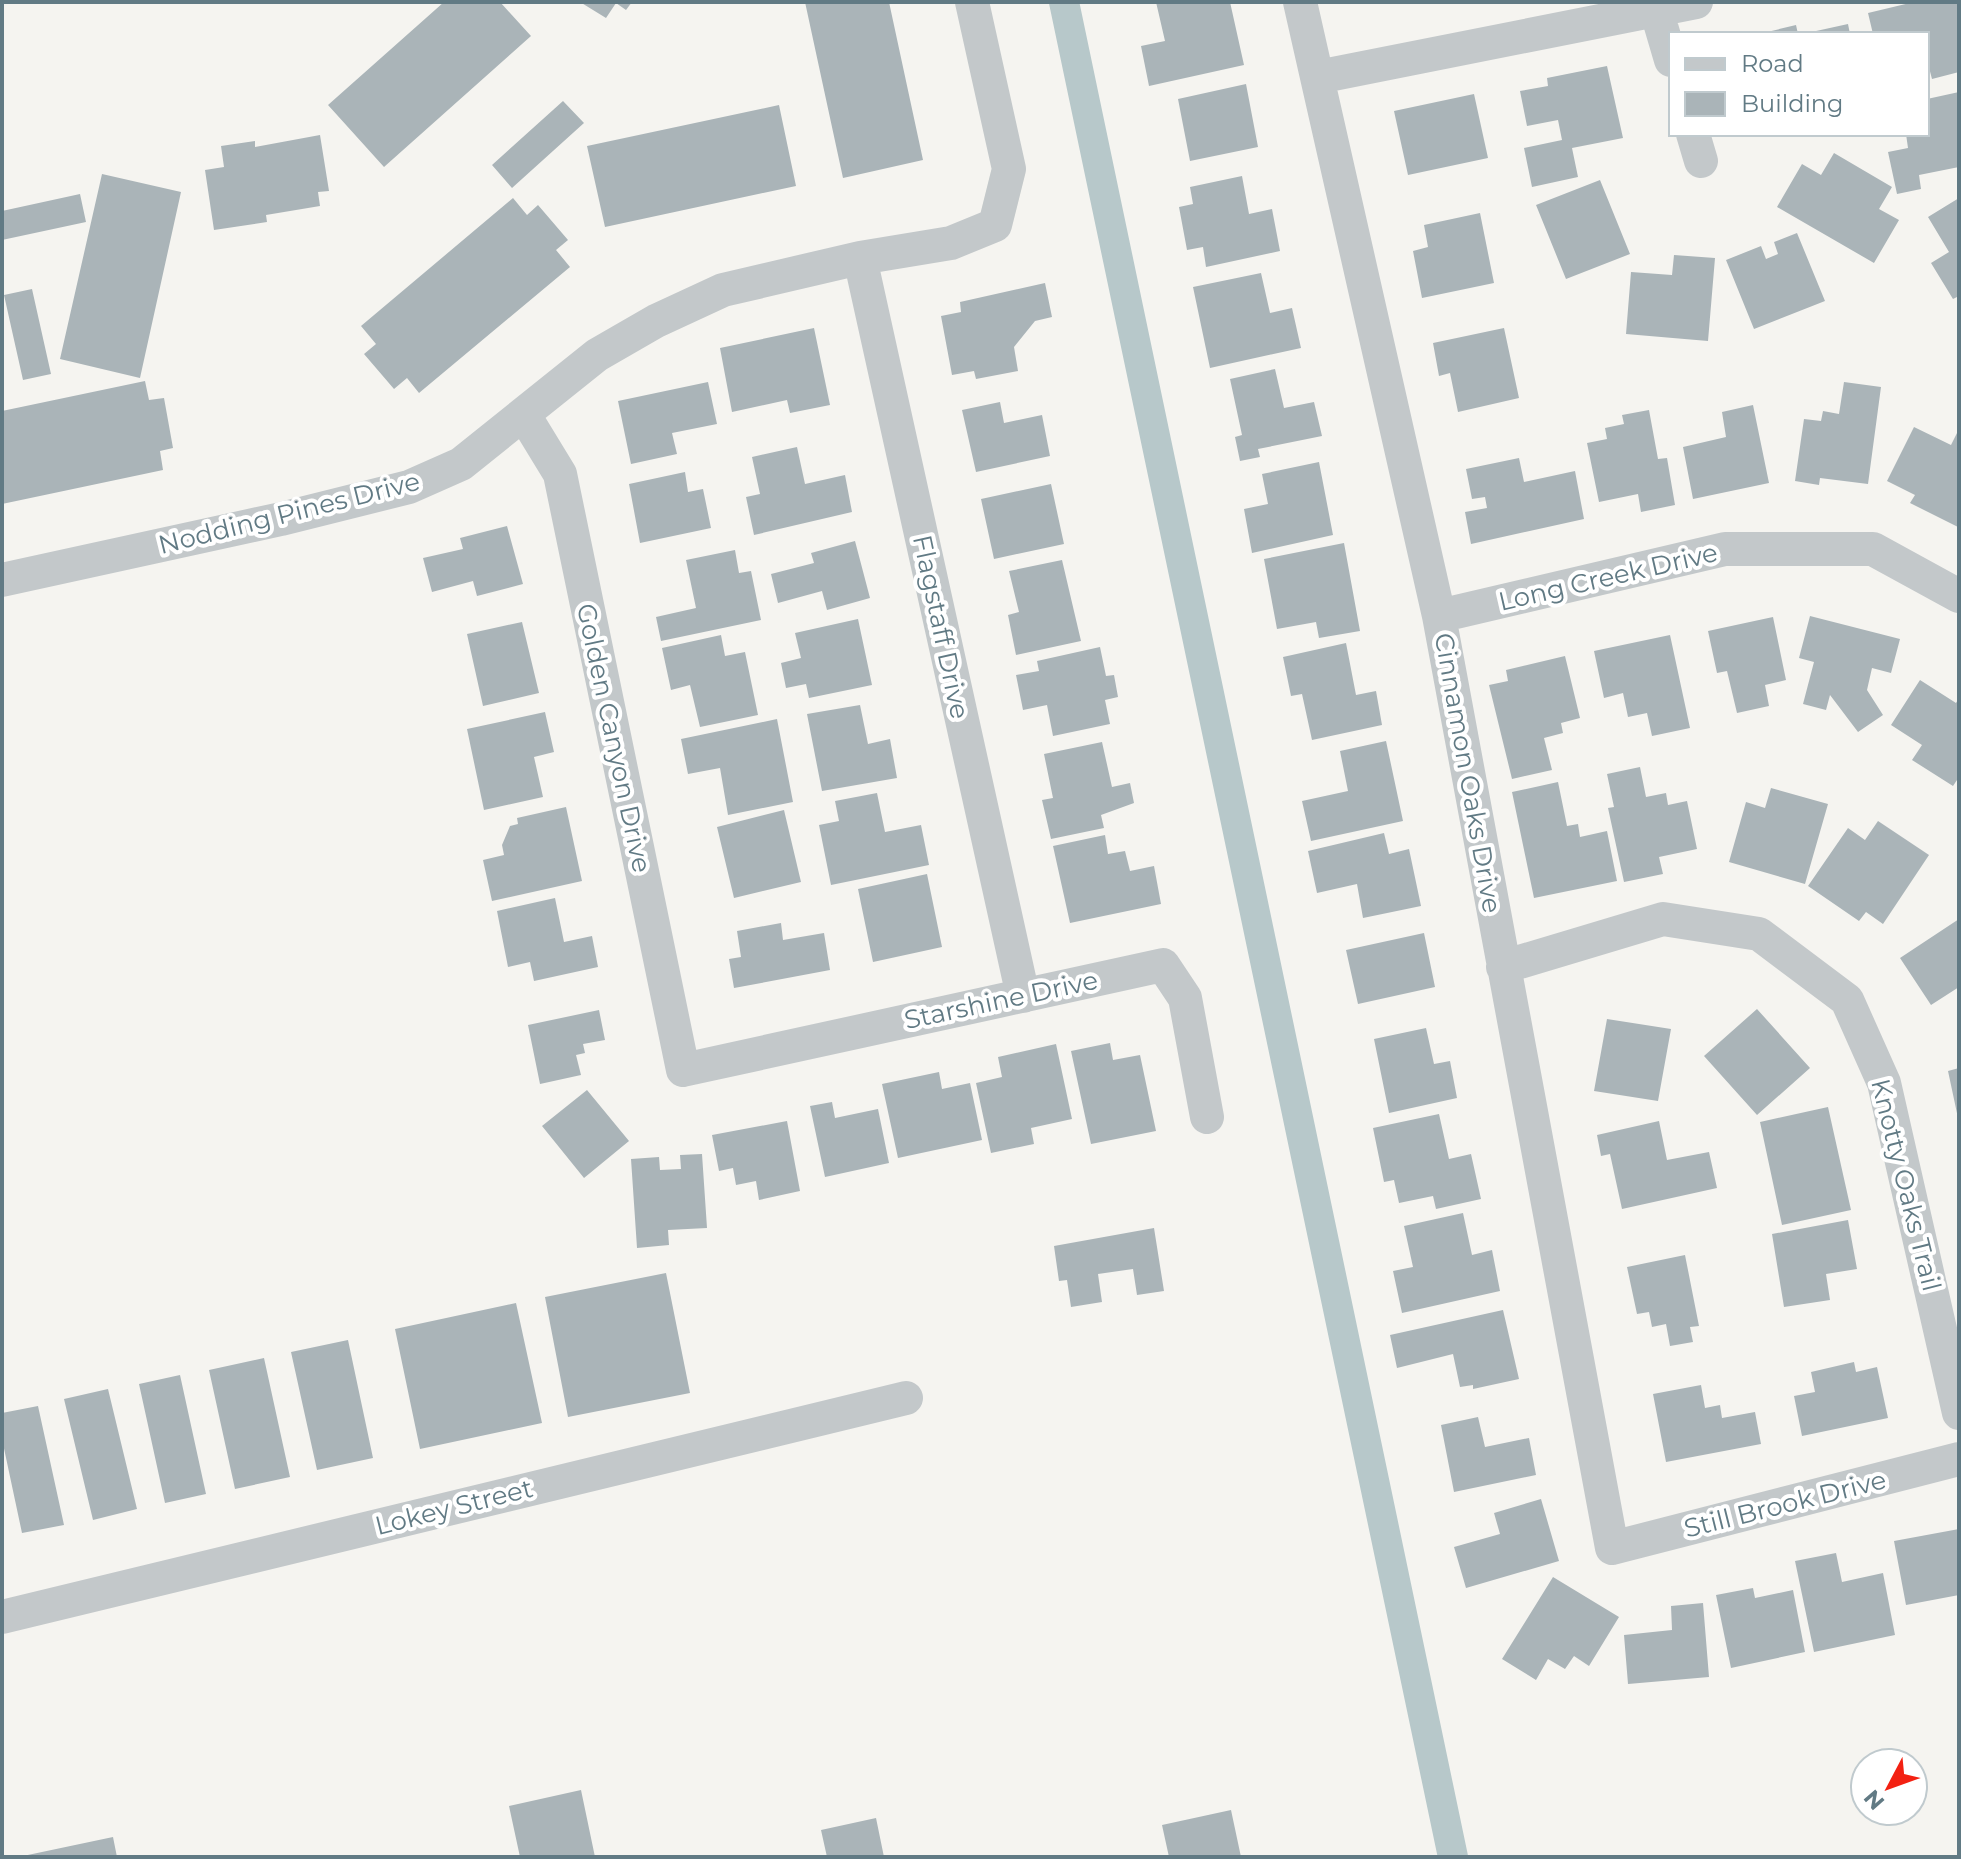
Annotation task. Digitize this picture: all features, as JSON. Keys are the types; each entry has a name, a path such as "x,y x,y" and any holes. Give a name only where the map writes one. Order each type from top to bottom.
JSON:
{"street":[{"name":"Nodding Pines Drive","path":"2,580 281,519 409,487 461,464 597,355 656,321 723,290 860,258 951,243 995,225 1009,169 972,2"},
{"name":"Cinnamon Oaks Drive","path":"1300,2 1439,616 1612,1548"},
{"path":"1318,77 1696,2"},
{"path":"1656,9 1669,53"},
{"name":"Flagstaff Drive","path":"860,258 1023,996"},
{"name":"Golden Canyon Drive","path":"524,415 560,474 683,1070"},
{"name":"Long Creek Drive","path":"1439,616 1725,549 1873,549 1959,596"},
{"name":"Knotty Oaks Trail","path":"1503,967 1663,919 1759,934 1847,1000 1884,1083 1959,1413"},
{"name":"Starshine Drive","path":"683,1070 1163,965 1185,998 1207,1117"},
{"name":"Lokey Street","path":"2,1617 906,1398"},
{"name":"Still Brook Drive","path":"1612,1548 1959,1459"}],"building":[{"path":"444,2 500,2 531,36 384,167 328,105"},
{"path":"580,2 632,2 626,10 616,3 606,18"},
{"path":"805,2 889,2 923,160 843,178"},
{"path":"1156,2 1230,2 1244,65 1149,86 1141,46 1165,41"},
{"path":"1914,2 1959,2 1959,72 1932,79 1929,32 1873,32 1868,13"},
{"path":"1848,24 1850,32 1812,32"},
{"path":"1796,25 1798,32 1767,32"},
{"path":"1607,66 1623,138 1572,148 1578,177 1532,187 1524,148 1562,140 1558,120 1527,126 1520,91 1548,86 1547,78"},
{"path":"1246,84 1258,147 1190,161 1178,99"},
{"path":"1959,92 1959,167 1919,175 1921,189 1897,194 1888,152 1908,148 1906,136 1929,136 1929,99"},
{"path":"1474,94 1488,158 1408,175 1394,111"},
{"path":"563,101 584,123 512,188 492,165"},
{"path":"779,105 796,186 605,227 587,146"},
{"path":"320,135 329,191 318,192 320,206 266,215 267,222 214,230 205,170 224,167 221,146 255,141 255,147"},
{"path":"1834,153 1892,187 1879,209 1899,220 1874,263 1777,207 1802,164 1821,175"},
{"path":"102,174 181,192 140,378 60,359"},
{"path":"1242,176 1249,214 1272,209 1280,251 1206,267 1203,247 1187,250 1179,207 1193,204 1190,187"},
{"path":"1600,180 1630,254 1566,279 1536,205"},
{"path":"80,194 86,222 2,240 2,211"},
{"path":"513,198 527,215 538,205 568,240 556,250 570,267 419,393 407,378 394,389 364,354 376,344 361,326"},
{"path":"1959,198 1959,296 1953,299 1931,263 1949,252 1928,217"},
{"path":"1480,213 1494,283 1422,298 1413,251 1428,247 1424,225"},
{"path":"1797,233 1825,301 1754,329 1726,260 1761,246 1766,259 1778,254 1774,242"},
{"path":"1674,255 1715,258 1708,341 1626,334 1631,272 1672,275"},
{"path":"1261,273 1270,313 1292,308 1301,348 1210,368 1193,287"},
{"path":"1045,283 1052,317 1035,321 1014,347 1018,371 976,379 974,371 952,375 941,316 961,312 960,302"},
{"path":"32,289 51,374 23,380 4,295"},
{"path":"814,328 830,405 790,413 787,400 732,412 720,348"},
{"path":"1504,328 1519,398 1458,412 1450,373 1439,376 1433,343"},
{"path":"1275,369 1284,408 1314,402 1322,436 1258,449 1260,457 1240,461 1235,437 1242,435 1230,379"},
{"path":"145,381 149,400 164,398 173,448 160,451 163,470 2,504 2,411"},
{"path":"708,382 717,424 672,433 677,454 631,464 618,401"},
{"path":"1844,382 1881,387 1868,484 1820,478 1819,485 1795,481 1804,419 1821,421 1823,411 1839,414"},
{"path":"1000,402 1004,423 1042,415 1050,456 976,472 962,410"},
{"path":"1753,405 1769,483 1693,499 1683,447 1726,437 1722,412"},
{"path":"1649,410 1658,459 1667,458 1675,505 1641,512 1638,494 1599,502 1587,443 1607,439 1605,428 1624,424 1622,415"},
{"path":"1914,427 1951,445 1959,429 1958,527 1910,503 1915,495 1887,481"},
{"path":"797,447 805,484 845,475 852,512 754,535 746,497 760,494 752,457"},
{"path":"1519,458 1524,482 1575,471 1584,519 1471,544 1465,512 1487,508 1485,497 1472,499 1466,469"},
{"path":"1319,462 1333,535 1252,553 1244,509 1268,504 1262,474"},
{"path":"685,472 688,492 703,489 711,528 640,543 629,484"},
{"path":"1051,484 1064,544 994,559 981,499"},
{"path":"507,526 523,584 477,596 473,581 432,592 423,558 463,549 460,538"},
{"path":"855,541 870,598 827,610 822,591 778,603 771,574 814,563 811,553"},
{"path":"1344,543 1360,631 1319,638 1316,622 1277,629 1264,559"},
{"path":"735,550 739,573 751,571 761,620 661,641 656,617 696,608 686,560"},
{"path":"1062,560 1081,641 1016,655 1008,615 1019,612 1009,571"},
{"path":"1810,616 1900,639 1891,673 1872,668 1867,690 1883,715 1858,732 1830,695 1826,710 1803,704 1814,662 1799,658"},
{"path":"1773,617 1786,680 1765,685 1769,706 1737,713 1727,671 1717,673 1708,631"},
{"path":"858,619 872,685 809,698 806,684 786,688 781,663 801,658 795,633"},
{"path":"522,622 539,693 483,706 467,634"},
{"path":"721,635 725,656 745,652 758,715 700,727 690,685 671,690 662,648"},
{"path":"1670,635 1690,728 1652,736 1647,713 1628,717 1623,693 1604,698 1594,651"},
{"path":"1346,643 1356,695 1376,691 1382,725 1312,740 1302,694 1291,696 1283,657"},
{"path":"1100,647 1106,676 1114,675 1118,697 1105,700 1110,724 1053,736 1047,705 1023,710 1016,675 1039,671 1037,661"},
{"path":"1565,656 1580,718 1561,723 1563,733 1544,738 1552,770 1512,779 1489,685 1508,681 1506,670"},
{"path":"1920,680 1956,703 1959,698 1959,777 1953,786 1912,760 1922,745 1891,725"},
{"path":"860,705 868,744 890,739 897,778 822,791 807,714"},
{"path":"545,712 554,752 534,757 543,797 484,810 467,729"},
{"path":"777,719 793,802 728,815 720,768 688,774 681,739"},
{"path":"1386,741 1403,821 1311,841 1302,801 1348,791 1340,751"},
{"path":"1102,742 1112,787 1130,783 1134,803 1101,815 1104,828 1051,839 1042,800 1053,798 1044,754"},
{"path":"1640,767 1646,797 1666,793 1668,805 1687,801 1697,849 1659,857 1663,874 1624,882 1608,808 1614,807 1607,774"},
{"path":"1558,782 1567,826 1578,824 1580,837 1607,831 1617,881 1534,898 1512,792"},
{"path":"1771,788 1828,804 1805,884 1729,862 1746,802 1765,808"},
{"path":"877,793 885,832 921,825 929,865 831,885 819,825 839,821 835,801"},
{"path":"566,807 582,881 492,901 483,860 504,855 502,845 510,826 518,824 517,818"},
{"path":"784,810 801,882 734,898 717,827"},
{"path":"1878,821 1929,855 1883,924 1866,912 1859,921 1808,886 1848,828 1865,840"},
{"path":"1384,833 1389,854 1409,849 1421,906 1363,918 1357,884 1317,893 1308,851"},
{"path":"1105,835 1108,854 1125,851 1130,871 1154,866 1161,904 1070,923 1053,846"},
{"path":"927,874 942,947 873,962 858,889"},
{"path":"555,898 564,942 592,936 598,967 534,981 530,962 508,967 497,911"},
{"path":"1959,919 1959,987 1931,1005 1900,958"},
{"path":"781,923 783,940 824,933 830,970 734,988 729,959 741,957 737,931"},
{"path":"1424,933 1435,987 1358,1004 1346,950"},
{"path":"1757,1009 1810,1068 1757,1115 1704,1056"},
{"path":"599,1010 605,1040 583,1044 585,1053 576,1055 581,1075 540,1084 528,1025"},
{"path":"1607,1019 1671,1029 1658,1101 1594,1091"},
{"path":"1426,1028 1434,1064 1450,1061 1457,1098 1389,1113 1374,1039"},
{"path":"1110,1043 1113,1060 1140,1055 1156,1131 1091,1144 1071,1051"},
{"path":"1056,1044 1072,1119 1031,1128 1034,1144 991,1153 976,1083 1002,1077 998,1057"},
{"path":"1959,1068 1959,1118 1958,1118 1948,1071"},
{"path":"939,1072 942,1089 970,1083 982,1140 898,1158 882,1084"},
{"path":"587,1090 629,1141 584,1178 542,1126"},
{"path":"832,1102 835,1118 878,1109 889,1163 825,1177 810,1106"},
{"path":"1828,1107 1851,1210 1782,1225 1760,1122"},
{"path":"1439,1114 1449,1159 1471,1154 1481,1199 1436,1209 1433,1196 1399,1203 1394,1180 1384,1182 1373,1128"},
{"path":"787,1121 800,1191 759,1200 756,1181 736,1185 733,1168 719,1171 712,1135"},
{"path":"1659,1121 1667,1160 1709,1152 1717,1188 1622,1209 1610,1154 1601,1156 1597,1135"},
{"path":"702,1154 707,1228 668,1230 669,1245 637,1248 631,1159 659,1157 660,1170 681,1169 680,1155"},
{"path":"1463,1213 1472,1255 1492,1250 1500,1291 1402,1313 1393,1271 1413,1267 1404,1226"},
{"path":"1848,1220 1857,1269 1826,1274 1830,1300 1784,1307 1772,1234"},
{"path":"1154,1228 1164,1291 1137,1295 1133,1269 1098,1274 1102,1302 1071,1307 1067,1280 1059,1281 1054,1246"},
{"path":"1685,1255 1699,1326 1690,1327 1693,1342 1670,1346 1666,1324 1652,1327 1649,1312 1637,1314 1627,1267"},
{"path":"666,1273 690,1393 568,1417 545,1297"},
{"path":"516,1303 542,1423 420,1449 395,1329"},
{"path":"1503,1310 1519,1379 1473,1389 1473,1385 1460,1387 1453,1354 1397,1368 1390,1335"},
{"path":"348,1340 373,1458 317,1470 291,1352"},
{"path":"264,1358 290,1477 235,1489 209,1370"},
{"path":"1854,1362 1856,1372 1877,1367 1888,1418 1802,1436 1794,1396 1815,1392 1811,1372"},
{"path":"180,1375 206,1494 165,1503 139,1384"},
{"path":"1701,1385 1705,1408 1720,1405 1722,1418 1755,1412 1761,1444 1666,1462 1653,1394"},
{"path":"108,1389 137,1509 93,1520 64,1399"},
{"path":"38,1406 64,1525 22,1533 2,1439 2,1413"},
{"path":"1478,1417 1485,1447 1529,1438 1536,1475 1454,1492 1441,1425"},
{"path":"1541,1499 1559,1561 1466,1588 1454,1547 1500,1534 1494,1513"},
{"path":"1959,1529 1959,1595 1906,1605 1894,1541"},
{"path":"1836,1553 1842,1582 1883,1573 1895,1635 1814,1652 1795,1561"},
{"path":"1553,1577 1619,1617 1589,1666 1574,1656 1565,1669 1548,1659 1536,1680 1502,1659"},
{"path":"1753,1588 1755,1598 1793,1590 1805,1652 1731,1668 1716,1595"},
{"path":"1703,1603 1709,1677 1628,1684 1624,1635 1672,1630 1671,1606"},
{"path":"581,1790 595,1857 520,1857 509,1806"},
{"path":"1231,1810 1241,1857 1169,1857 1162,1825"},
{"path":"876,1818 884,1857 827,1857 821,1830"},
{"path":"113,1837 117,1857 23,1857 23,1856"}],"waterway":[{"path":"1064,2 1453,1857"}]}
